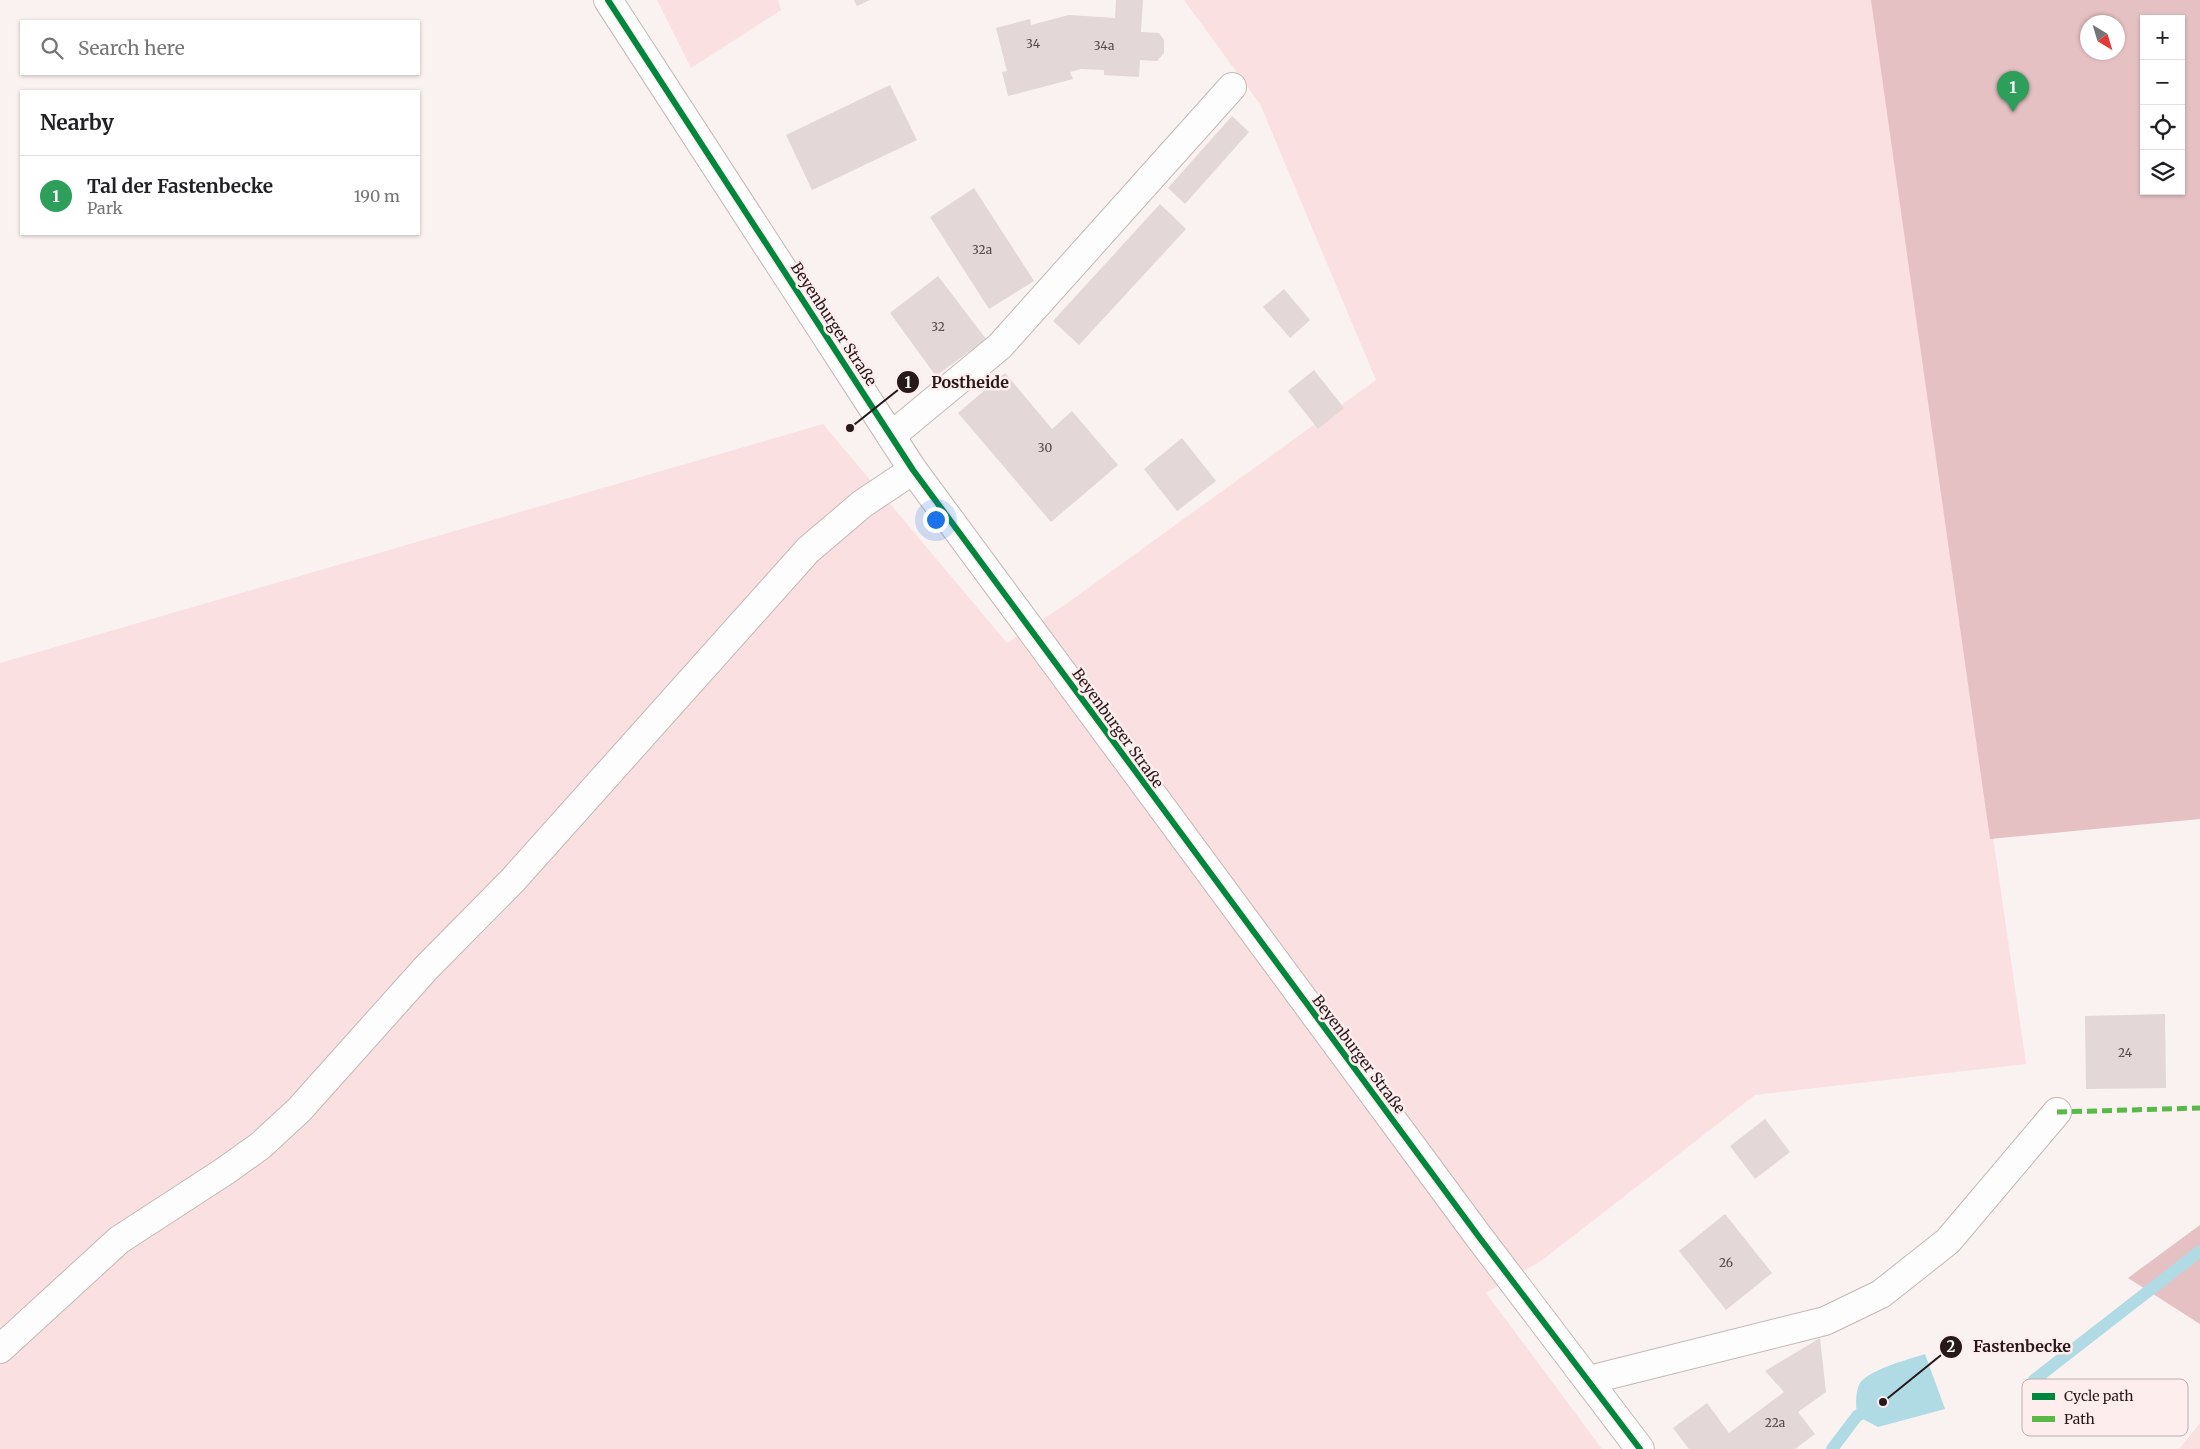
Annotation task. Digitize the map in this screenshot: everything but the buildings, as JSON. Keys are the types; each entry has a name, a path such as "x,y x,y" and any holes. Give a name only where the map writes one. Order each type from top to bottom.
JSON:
{"main road":[{"name":"Beyenburger Straße","path":"608,0 913,470 1479,1237 1640,1449"},
{"path":"891,436 1000,346 1232,87"},
{"path":"0,1349 119,1240 260,1146 299,1110 428,967 514,880 808,550 862,504 913,470"},
{"path":"1589,1380 1825,1320 1881,1294 1948,1241 2057,1112"}],"shaded area":[{"path":"657,0 778,0 781,10 691,68"},
{"path":"1184,0 2200,0 2185,15 2140,15 2140,122 1904,224 2026,1064 1755,1095 1541,1261 1486,1293 1602,1449 0,1449 0,663 823,424 1007,643 1066,604 1376,380 1260,104"},
{"path":"1871,0 2200,0 2200,819 1990,839"},
{"path":"2200,1225 2200,1324 2128,1278"},
{"path":"2200,1423 2200,1449 2179,1449"}],"water":[{"path":"1925,1354 1945,1409 1878,1427 1857,1416 1857,1393 1859,1385 1863,1380 1879,1370"}],"waterway":[{"path":"2035,1379 2200,1251"},
{"path":"1832,1449 1857,1416 1871,1408"}],"marked path":[{"path":"2057,1112 2200,1108"}],"cycle path":[{"path":"608,0 913,470 1479,1237 1640,1449"}],"place":[{"name":"Tal der Fastenbecke","path":"2013,112"},
{"name":"Postheide","path":"850,428"},
{"name":"Fastenbecke","path":"1883,1402"}]}
